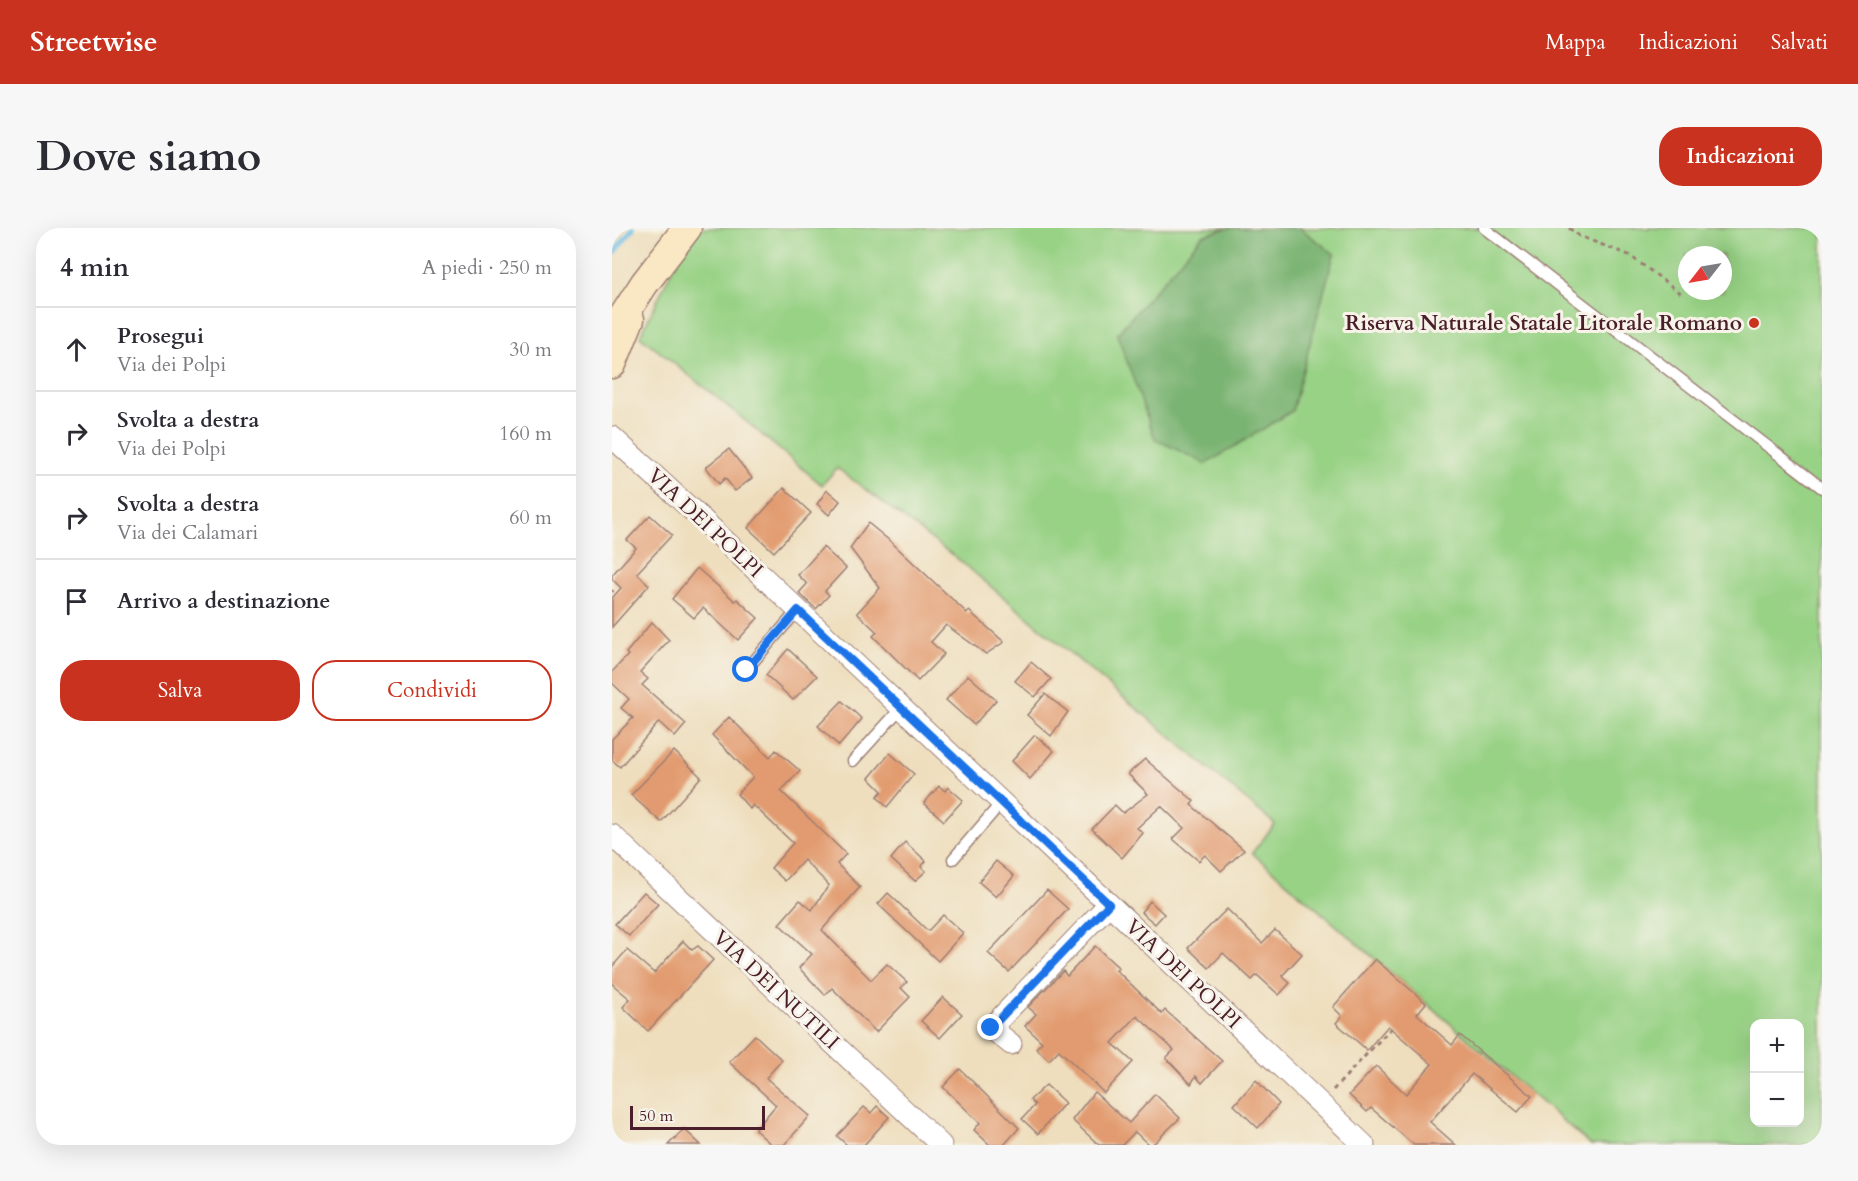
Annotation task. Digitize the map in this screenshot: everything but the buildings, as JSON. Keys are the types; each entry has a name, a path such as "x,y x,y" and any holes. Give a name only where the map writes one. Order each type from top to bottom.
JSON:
{"street":[{"path":"612,334 644,284 687,228"},
{"path":"612,364 644,284"},
{"name":"VIA DEI POLPI","path":"612,437 1364,1145"},
{"name":"VIA DEI NUTILI","path":"612,835 941,1145"},
{"path":"1011,1044 991,1028 1109,904"}],"lane":[{"path":"1484,228 1822,488"},
{"path":"746,670 798,610"},
{"path":"853,760 901,708"},
{"path":"953,859 1001,803"}],"path":[{"path":"1569,228 1579,236 1629,255 1678,291"},
{"path":"1320,1104 1393,1026"}],"green space":[{"path":"697,228 1227,228 1202,236 1334,254 1300,228 1822,228 1822,1145 1591,1145 1252,853 1275,824 959,560 837,468 822,485 640,336 684,245"},
{"path":"1227,228 1300,228 1334,254 1292,411 1206,464 1155,439 1117,334 1202,236"}],"waterway":[{"path":"612,255 633,228"}],"place":[{"name":"Riserva Naturale Statale Litorale Romano","path":"1754,323"}],"route":[{"path":"746,670 798,610 1109,904 991,1028"}]}
